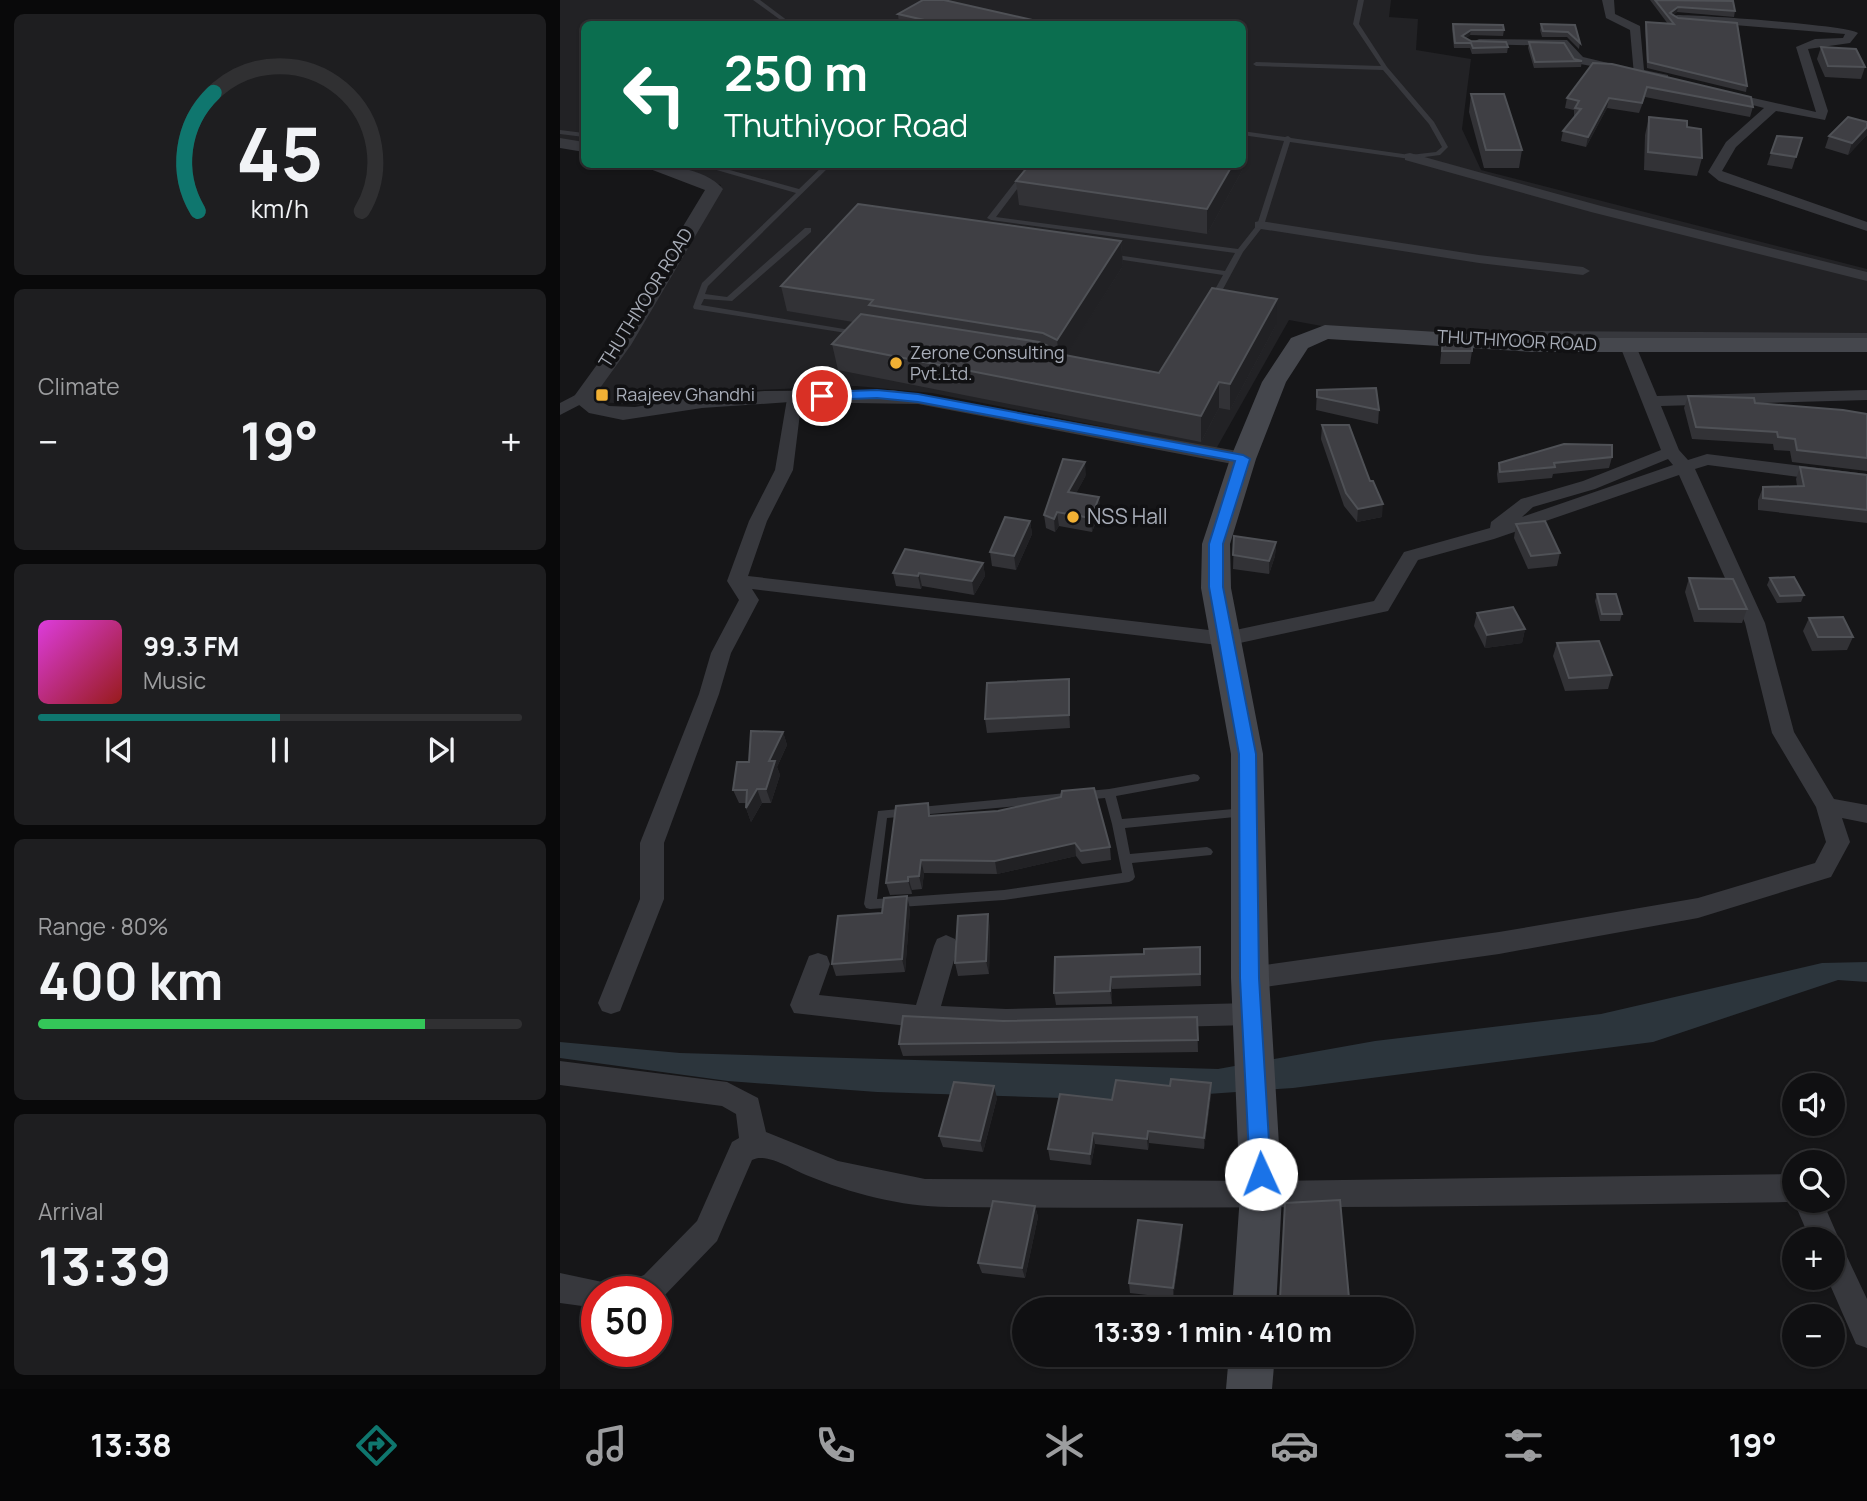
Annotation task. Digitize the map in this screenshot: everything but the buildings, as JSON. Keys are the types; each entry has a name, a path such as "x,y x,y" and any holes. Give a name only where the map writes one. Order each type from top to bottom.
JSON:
{"main road":[{"name":"THUTHIYOOR ROAD","path":"1255,1297 1261,1195 1259,1111 1250,978 1247,754 1216,587 1216,544 1243,459 1274,382 1299,343 1325,332 1532,345 1867,345"},
{"path":"1250,1389 1251,1367"}],"street":[{"path":"1608,0 1610,16 1636,28 1638,72"},
{"path":"1677,18 1709,14 1797,29 1829,28 1853,33 1846,41 1815,42 1802,47 1822,111 1821,117 1708,90"},
{"path":"1470,41 1567,43 1579,60 1682,83"},
{"path":"1773,107 1731,145 1715,172 1724,178 1867,227"},
{"path":"560,143 581,146"},
{"path":"1410,157 1596,209 1867,277"},
{"name":"THUTHIYOOR ROAD","path":"585,394 621,345 714,189 702,181 658,168"},
{"path":"1261,225 1479,259 1583,271"},
{"path":"1532,345 1530,336 1867,338"},
{"path":"1250,978 1499,943 1710,905 1824,870 1838,842 1827,806 1783,733 1755,623 1628,346"},
{"path":"585,394 583,400 588,404 602,411 622,414 660,413 710,401 877,394 918,398 1243,459"},
{"path":"560,410 585,394"},
{"path":"1653,401 1867,395"},
{"path":"737,581 758,521 784,470 794,397"},
{"path":"737,581 1226,639 1381,606 1411,556 1487,535 1678,459 1707,459 1867,481"},
{"path":"611,1003 652,899 652,843 709,694 721,653 749,600 737,581"},
{"path":"1827,806 1867,814"},
{"path":"925,1017 946,946"},
{"path":"818,964 803,1006 925,1017 1252,1025"},
{"path":"560,1073 727,1094 748,1107 754,1144"},
{"path":"663,1276 706,1231 742,1151 754,1144 770,1146 837,1174 925,1193 1261,1195 1782,1188"},
{"path":"1845,1285 1867,1333"},
{"path":"560,1288 581,1291"}],"lane":[{"path":"756,0 785,21"},
{"path":"1246,133 1410,157 1438,153 1445,146 1432,123 1385,68 1356,24 1360,0"},
{"path":"1256,64 1385,68"},
{"path":"560,132 581,135"},
{"path":"1208,308 1240,251 1261,225 1288,138"},
{"path":"714,168 801,192"},
{"path":"826,168 705,285 697,307 871,335"},
{"path":"1030,168 991,218 1240,251"},
{"path":"700,296 729,299 808,230"},
{"path":"1105,255 1228,274"},
{"path":"1109,793 1129,877 1004,895 870,904 882,814 1109,793 1194,778"},
{"path":"1118,824 1248,812"},
{"path":"1125,859 1207,852"}],"shaded area":[{"path":"560,0 1391,0 1389,17 1418,19 1416,50 1471,59 1462,129 1481,170 1867,269 1867,341 1537,341 1349,331 1289,320 1216,449 932,393 856,386 706,392 638,405 601,402 593,393 721,185 662,168 1246,168 1246,21 581,21 581,144 560,140"},
{"path":"1867,962 1867,982 1838,980 1653,1042 1293,1088 1122,1100 877,1092 728,1081 560,1058 560,1042 680,1053 1218,1069 1375,1041 1601,1014 1822,963"}],"place":[{"name":"Zerone Consulting Pvt.Ltd.","path":"896,363"},
{"name":"Raajeev Ghandhi","path":"602,395"},
{"name":"NSS Hall","path":"1073,517"}],"route":[{"path":"822,396 877,394 918,398 1243,459 1216,544 1216,587 1247,754 1250,978 1261,1174"}]}
